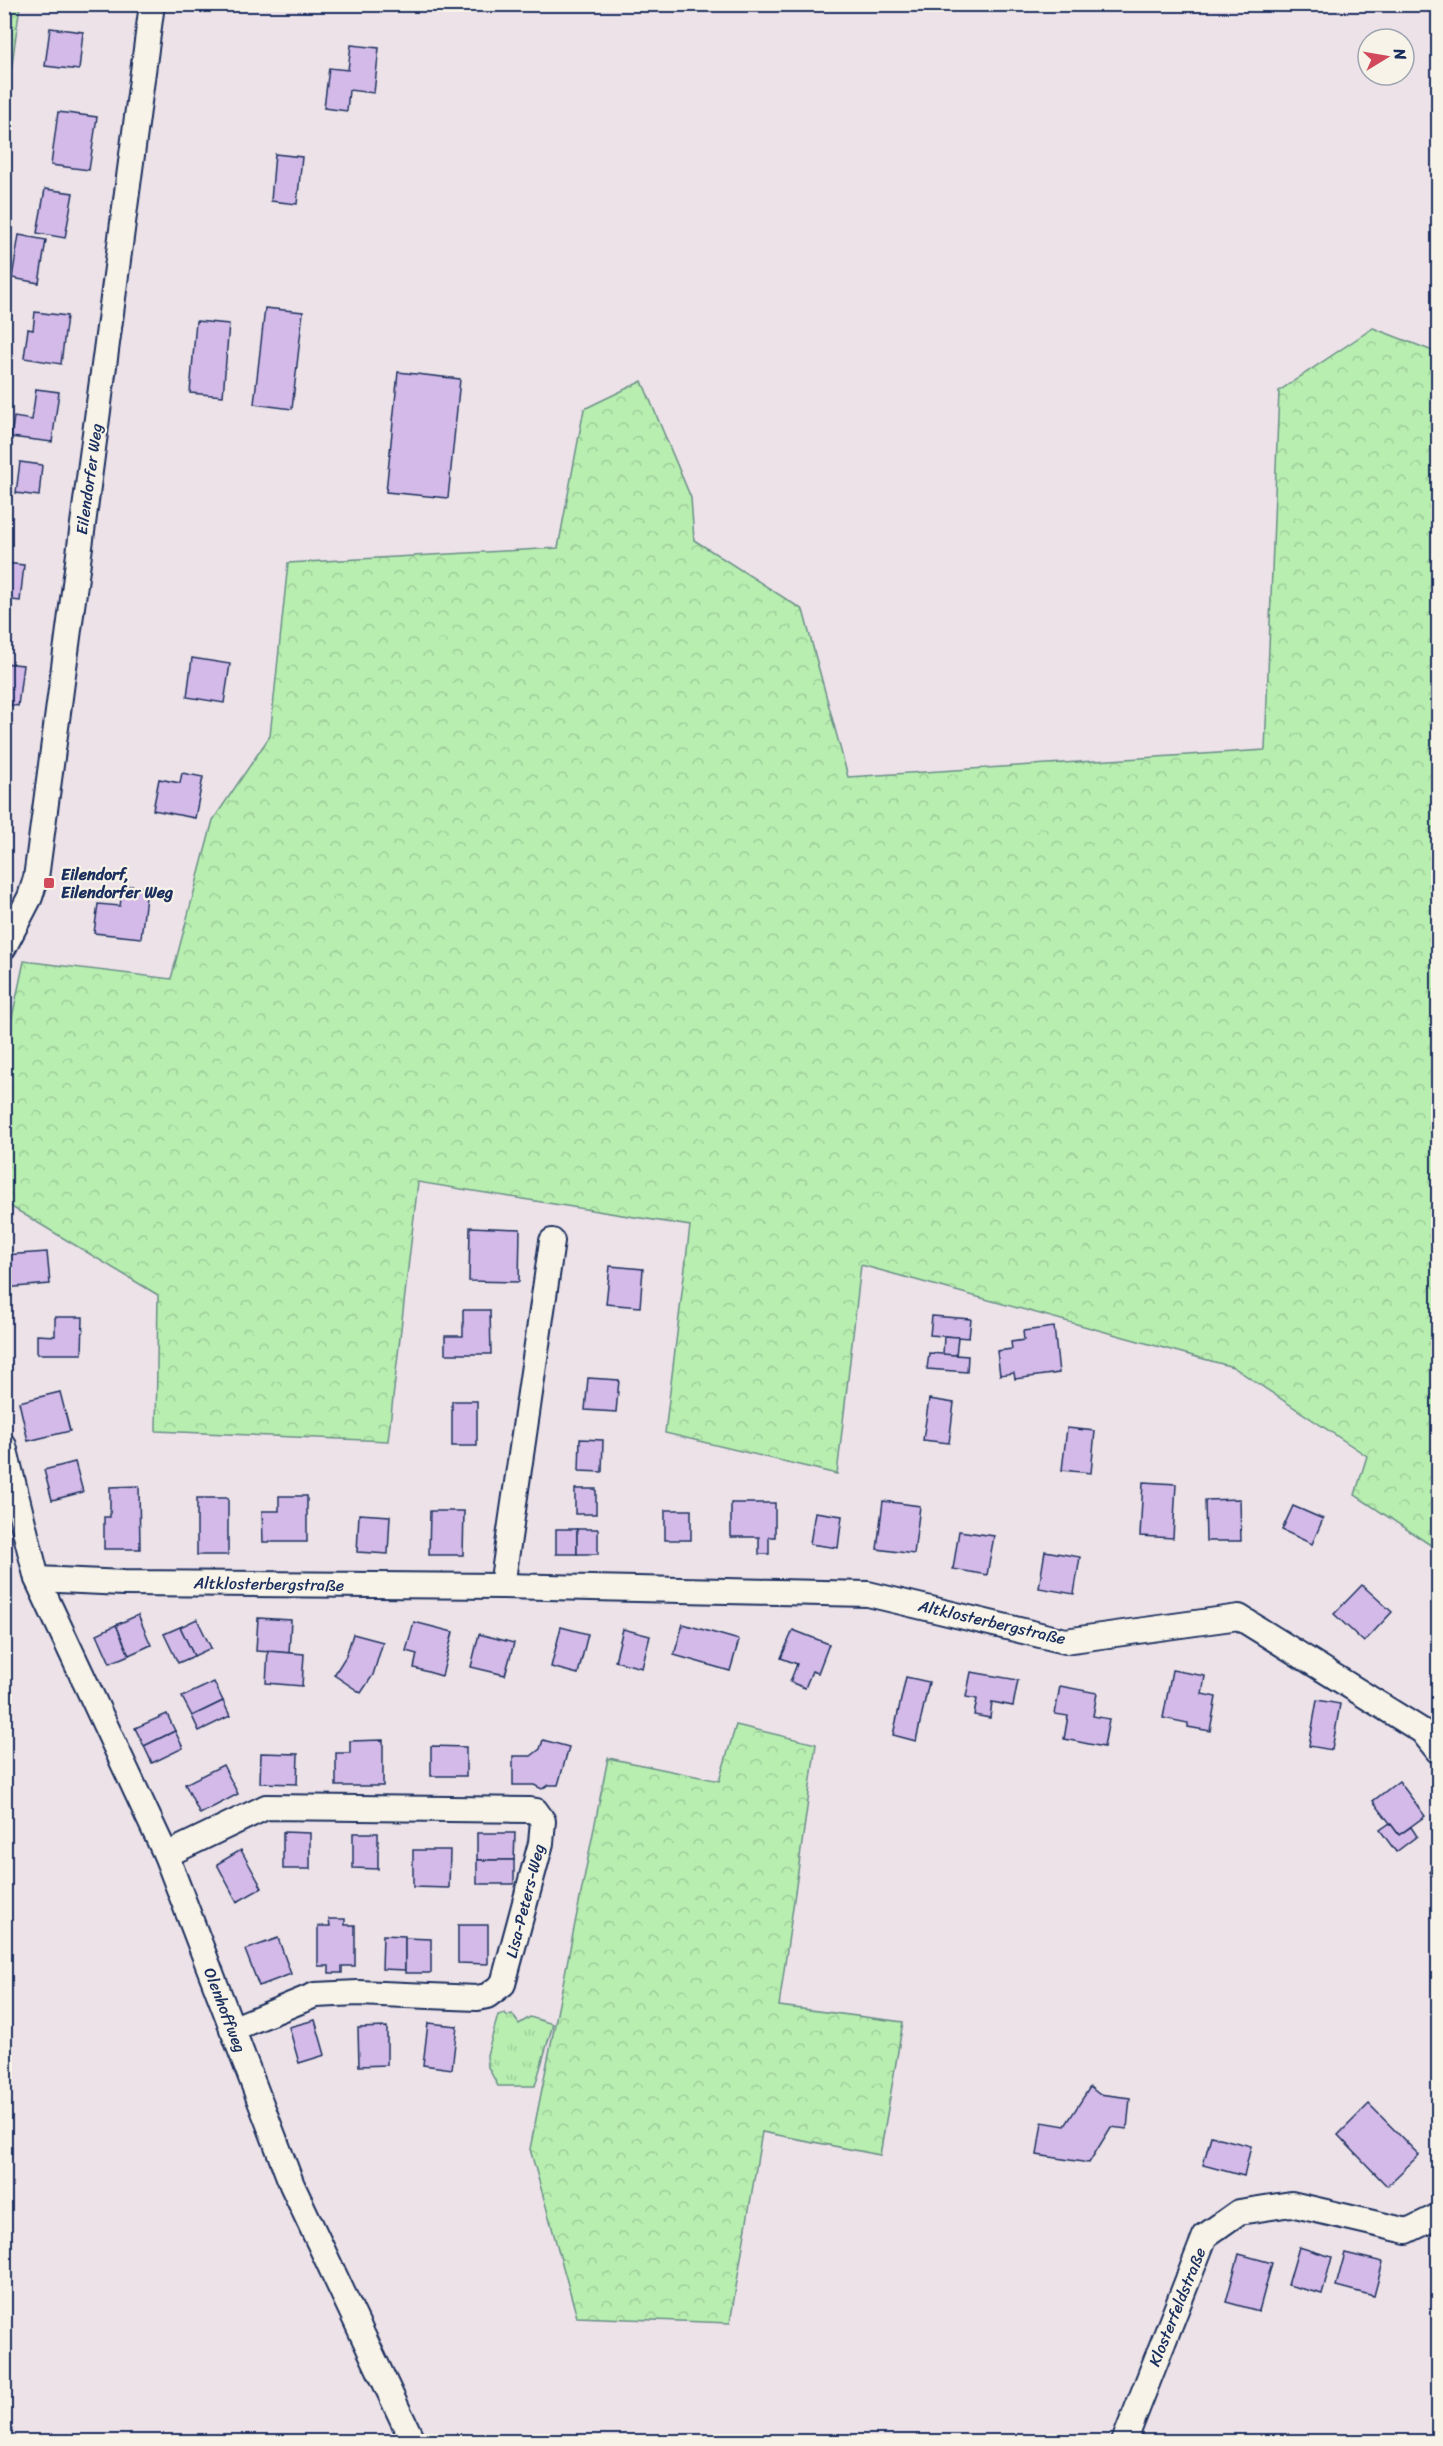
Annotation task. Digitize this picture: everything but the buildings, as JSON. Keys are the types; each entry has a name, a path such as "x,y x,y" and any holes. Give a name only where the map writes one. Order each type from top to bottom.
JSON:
{"street":[{"name":"Eilendorfer Weg","path":"4,947 30,897 36,878 152,4"},
{"path":"502,1586 552,1240"},
{"path":"4,1446 37,1579"},
{"name":"Altklosterbergstraße","path":"37,1579 124,1583 502,1586 868,1593 1065,1641 1239,1617 1422,1731 1438,1751"},
{"name":"Olenhoffweg","path":"37,1579 166,1855 292,2185 413,2442"},
{"name":"Lisa-Peters-Weg","path":"166,1855 266,1807 528,1810 536,1811 543,1821 541,1843 503,1984 487,1996 477,1998 358,1993 315,1995 232,2029"},
{"name":"Klosterfeldstraße","path":"1124,2442 1205,2236 1239,2212 1292,2204 1407,2231 1438,2216"}],"green space":[{"path":"4,5 20,5 7,102 5,103"},
{"path":"1373,328 1438,353 1438,1550 1355,1495 1367,1456 1233,1367 861,1265 837,1474 665,1433 690,1226 418,1182 388,1441 156,1431 158,1295 5,1203 5,1051 24,961 171,979 213,820 270,736 288,563 558,548 584,409 642,381 691,498 694,540 803,610 848,777 1265,750 1279,391"},
{"path":"736,1725 816,1744 779,2006 903,2022 880,2155 762,2132 730,2323 577,2317 530,2149 608,1758 719,1781"},
{"path":"505,2013 507,2016 512,2014 519,2024 530,2017 553,2024 535,2086 498,2086 488,2067 487,2055 498,2015"}],"place":[{"name":"Eilendorf, Eilendorfer Weg","path":"49,883"}]}
